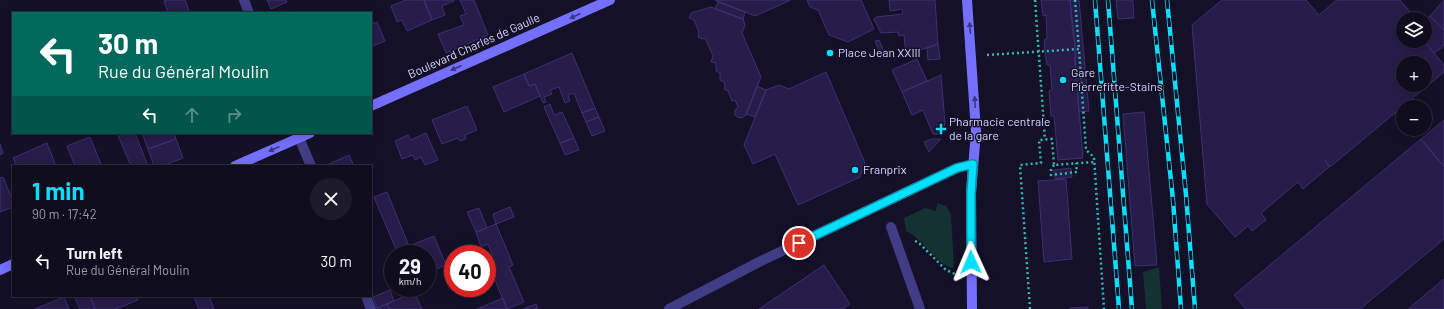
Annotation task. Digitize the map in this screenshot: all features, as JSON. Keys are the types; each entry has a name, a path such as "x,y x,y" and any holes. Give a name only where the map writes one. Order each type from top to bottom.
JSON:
{"street":[{"path":"244,0 249,12"},
{"name":"Boulevard Charles de Gaulle","path":"372,106 610,0"},
{"path":"967,0 976,131 971,193 972,309"},
{"path":"237,165 298,135 311,165"},
{"path":"669,309 766,259 957,168 973,164"},
{"path":"891,227 920,309"},
{"path":"0,270 12,264"},
{"path":"366,297 372,309"}],"path":[{"path":"1035,0 1045,140"},
{"path":"1075,0 1086,150 1094,157 1104,309"},
{"path":"972,56 1039,53 1079,49"},
{"path":"1030,309 1020,165 1041,163 1039,140 1052,139 1054,165 1051,169 1051,175 1077,172 1076,164"},
{"path":"1054,165 1094,162"},
{"path":"897,242 908,238 919,243 936,262 950,273 972,274"}],"green space":[{"path":"937,203 946,206 951,214 954,268 948,267 942,263 918,240 906,231 904,218 925,208 936,211"},
{"path":"1159,267 1162,309 1146,309 1143,272"}],"building":[{"path":"185,0 190,12 168,12 164,1"},
{"path":"267,0 286,0 287,2 271,9"},
{"path":"406,0 424,0 432,20 407,31 402,20 397,22 391,6"},
{"path":"424,0 454,1 442,6 445,15 432,20"},
{"path":"460,0 474,0 488,35 446,53 438,34 464,25 460,16 466,14"},
{"path":"715,0 791,0 755,16"},
{"path":"807,0 861,0 874,29 848,42 829,35 818,10 810,7"},
{"path":"889,0 935,0 938,44 906,55 904,35 899,36 898,32 881,33 874,19 876,17 903,14 902,9 890,11"},
{"name":"Gare Pierrefitte-Stains","path":"1041,0 1070,0 1075,43 1075,61 1083,158 1058,160 1054,116 1051,116 1049,91 1052,90 1050,65 1047,65 1044,44 1045,39 1047,39 1046,15 1043,16"},
{"path":"1070,0 1079,0 1089,111 1079,112 1075,61 1076,56"},
{"path":"1116,0 1133,0 1134,18 1118,19"},
{"path":"1222,0 1306,0 1319,15 1337,0 1400,0 1410,12 1396,12 1396,48 1430,48 1444,65 1444,72 1432,82 1432,56 1396,56 1396,92 1420,92 1410,100 1396,100 1396,112 1330,167 1325,160 1329,167 1303,189 1298,182 1261,213 1266,220 1252,231 1248,226 1235,237 1207,204 1192,25"},
{"path":"1444,0 1444,30 1432,18 1432,14"},
{"path":"718,2 745,12 743,19 715,9"},
{"path":"711,7 743,19 745,25 742,33 761,77 746,115 742,118 735,115 735,110 738,107 735,100 732,101 728,91 724,89 725,85 724,82 720,80 720,73 716,71 716,63 711,62 713,56 705,38 702,39 698,37 699,32 694,20 689,18 691,13"},
{"path":"1432,18 1444,30 1444,46 1434,53 1430,48 1432,48"},
{"path":"372,20 374,24 377,22 385,41 372,47"},
{"path":"879,40 885,54 881,56 875,41"},
{"path":"938,44 940,59 928,60 927,48"},
{"path":"572,53 595,108 582,113 574,93 568,95 570,101 565,103 559,87 550,90 552,94 544,97 546,102 543,103 535,84 529,86 524,74"},
{"path":"917,59 927,81 902,92 892,70"},
{"path":"826,72 865,163 860,177 798,205 775,154 753,164 744,145 766,90 779,85 789,89"},
{"path":"524,74 529,86 535,84 540,96 504,112 493,87"},
{"path":"941,75 945,123 942,135 933,134 923,110 912,115 902,92"},
{"path":"757,86 766,90 755,117 746,114"},
{"path":"550,104 554,115 562,112 574,138 560,143 544,107"},
{"path":"467,106 477,130 465,135 466,139 460,141 458,138 442,144 432,120"},
{"path":"595,108 599,117 586,122 582,113"},
{"path":"1144,112 1157,265 1135,266 1123,114"},
{"path":"599,117 605,131 592,136 586,122"},
{"path":"1444,120 1444,167 1421,139 1425,136 1432,136 1432,130"},
{"path":"426,133 438,160 425,165 421,157 415,160 413,155 402,159 395,141 408,135 411,140"},
{"path":"117,134 135,134 148,165 131,165"},
{"path":"142,134 174,134 176,139 148,149"},
{"path":"90,137 101,164 75,165 67,146"},
{"path":"574,138 579,150 565,155 560,143"},
{"path":"176,139 183,158 165,165 154,165 148,149"},
{"path":"932,139 941,139 929,152 924,142"},
{"path":"1421,139 1444,167 1444,239 1360,309 1246,309 1234,295"},
{"path":"47,143 56,165 16,165 13,158"},
{"path":"0,144 3,153 0,155"},
{"path":"349,155 354,165 327,165"},
{"path":"1071,168 1072,177 1055,179 1054,170"},
{"path":"3,177 12,199 12,207 0,212 0,178"},
{"path":"1066,179 1072,259 1044,262 1038,181"},
{"path":"387,192 409,245 394,245 374,197"},
{"path":"510,207 514,217 496,224 493,214"},
{"path":"479,208 487,228 476,232 467,212"},
{"path":"496,224 513,265 509,267 524,302 507,309 496,283 496,245 480,245 476,232"},
{"path":"434,236 444,260 444,266 436,269 436,245 412,245"},
{"path":"824,265 850,304 843,309 759,309"},
{"path":"1444,279 1444,309 1408,309"},
{"path":"384,292 384,297 393,297 394,301 377,308 373,297"},
{"path":"64,297 69,309 35,309"},
{"path":"74,297 90,297 95,309 80,309"},
{"path":"90,297 136,297 138,300 116,309 95,309"},
{"path":"194,297 209,297 214,309 199,309"},
{"path":"403,297 416,297 422,309 390,309 387,304"},
{"path":"503,298 507,309 477,309"},
{"path":"387,304 390,309 377,308"},
{"path":"536,304 538,309 523,309"},
{"path":"1088,307 1088,309 1070,309 1070,308"}],"railway":[{"path":"1095,0 1119,309"},
{"path":"1108,0 1132,309"},
{"path":"1152,0 1173,200 1181,309"},
{"path":"1167,0 1186,195 1195,309"}],"place":[{"name":"Place Jean XXIII","path":"830,53"},
{"name":"Gare Pierrefitte-Stains","path":"1063,80"},
{"name":"Pharmacie centrale de la gare","path":"941,129"},
{"name":"Franprix","path":"855,170"}],"route":[{"path":"799,243 957,168 973,164 971,193 971,262"}]}
